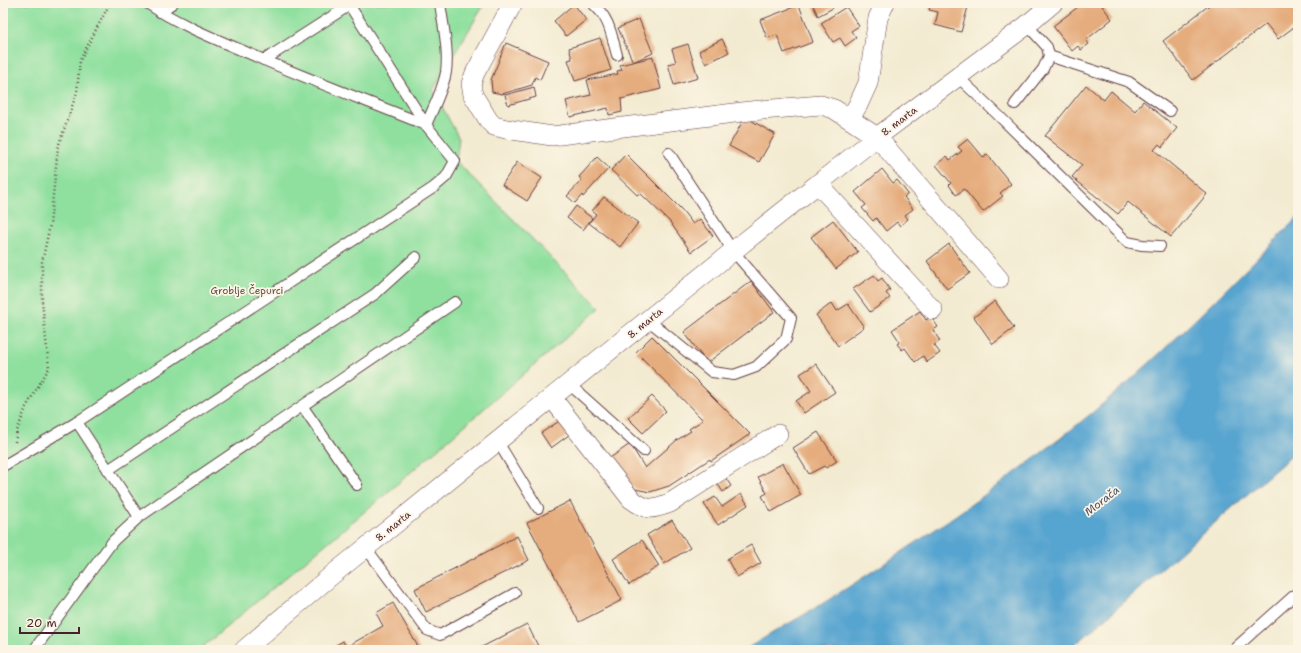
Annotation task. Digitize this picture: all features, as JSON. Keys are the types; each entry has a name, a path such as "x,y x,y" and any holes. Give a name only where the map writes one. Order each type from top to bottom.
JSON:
{"street":[{"path":"513,3 474,73 471,84 473,95 489,121 494,126 552,136 820,105 834,109 850,118 876,137 1000,279"},
{"path":"850,118 868,84 878,18 885,3"},
{"name":"8. marta","path":"244,650 366,548 733,251 876,137 1027,25 1053,3"},
{"path":"818,184 933,310"},
{"path":"552,398 631,499 641,507 655,509 670,503 778,434"}],"lane":[{"path":"147,3 160,12 199,32 264,60 426,125"},
{"path":"160,12 174,3"},
{"path":"426,125 442,88 447,60 440,3"},
{"path":"592,3 601,11 608,22 618,55"},
{"path":"7,463 77,422 433,188 446,177 456,161 426,125 350,4 264,60"},
{"path":"1015,104 1043,69 1049,56 1047,47 1027,25"},
{"path":"1049,56 1129,82 1170,110"},
{"path":"958,77 1127,242 1160,246"},
{"path":"648,320 712,372 734,375 756,367 786,338 791,318 733,251 669,153"},
{"path":"108,470 375,294 416,257"},
{"path":"34,650 90,571 114,541 139,517 303,407 455,302"},
{"path":"569,384 644,451"},
{"path":"303,407 357,485"},
{"path":"77,422 139,517"},
{"path":"498,442 538,508"},
{"path":"366,548 427,630 440,635 515,593"},
{"path":"1233,650 1298,592"}],"path":[{"path":"7,463 26,407 49,368 42,301 42,262 50,225 58,147 77,92 80,60 110,3"}],"green space":[{"name":"Groblje Čepurci","path":"3,3 485,3 433,90 459,138 456,161 600,308 388,492 199,650 3,650"}],"water":[{"name":"Morača","path":"1298,217 1298,450 1068,650 744,650 809,612 902,552 983,496 1062,437 1093,412 1184,331"}],"building":[{"path":"812,3 830,3 833,8 818,16"},
{"path":"931,3 969,3 961,32 935,25 938,12 929,10"},
{"path":"1083,3 1100,3 1112,19 1086,40 1089,44 1081,50 1078,46 1072,51 1053,26"},
{"path":"1212,3 1298,3 1298,24 1278,39 1266,24 1193,80 1163,41"},
{"path":"574,4 586,20 566,36 554,21"},
{"path":"799,5 813,42 784,53 777,35 767,38 760,20"},
{"path":"846,7 859,26 851,31 856,38 845,46 840,38 833,42 821,23"},
{"path":"639,19 653,53 633,62 618,28"},
{"path":"600,38 611,70 575,81 568,60 572,59 569,48"},
{"path":"722,39 729,52 706,64 699,51"},
{"path":"506,43 548,61 540,80 535,77 532,85 502,94 492,92 491,80"},
{"path":"688,44 698,78 674,85 668,64 676,62 672,49"},
{"path":"653,57 661,89 621,99 622,112 609,115 608,108 570,117 566,101 591,95 587,80 618,74 617,71 622,70 620,65"},
{"path":"1086,85 1104,100 1111,91 1135,111 1143,101 1177,128 1162,147 1159,144 1154,150 1207,194 1171,237 1128,202 1118,214 1072,177 1082,165 1045,136"},
{"path":"534,87 536,97 508,105 505,95"},
{"path":"745,117 775,134 759,162 729,146"},
{"path":"968,139 984,158 987,154 1011,184 1000,193 1003,196 983,212 964,189 956,195 949,185 951,183 936,165 947,156 950,160 962,151 958,147"},
{"path":"626,154 682,210 693,224 700,219 713,236 691,252 670,222 640,193 637,195 611,170"},
{"path":"597,157 609,168 583,197 582,195 575,203 567,196 582,180 579,177"},
{"path":"517,162 542,178 527,201 502,185"},
{"path":"882,169 893,183 897,180 908,194 904,197 913,209 905,215 908,219 900,226 897,222 886,231 876,218 873,221 862,208 866,205 855,192"},
{"path":"604,197 638,223 620,247 589,223 596,214 592,211"},
{"path":"576,206 592,218 583,230 567,218"},
{"path":"833,220 858,252 836,269 811,237"},
{"path":"949,244 970,273 947,289 927,261"},
{"path":"874,275 878,281 882,278 890,290 886,293 890,298 870,312 853,289"},
{"path":"751,281 774,312 707,363 684,332"},
{"path":"995,301 1014,328 993,344 974,317"},
{"path":"832,303 837,311 848,304 864,327 838,346 816,315"},
{"path":"920,311 926,320 931,317 938,327 933,330 940,341 934,345 940,353 927,362 923,356 915,362 905,348 902,350 897,344 900,342 892,330"},
{"path":"652,336 750,434 711,461 710,459 669,486 650,492 635,489 610,458 630,444 645,468 677,440 691,431 689,429 703,420 636,352"},
{"path":"816,364 835,392 804,413 796,401 811,391 800,374"},
{"path":"652,396 666,411 643,433 628,418"},
{"path":"564,418 573,432 551,448 541,433"},
{"path":"818,432 837,461 826,468 824,466 809,474 793,448"},
{"path":"783,463 801,495 771,512 762,496 767,493 758,477"},
{"path":"725,477 731,486 723,492 717,483"},
{"path":"741,494 748,505 718,525 704,504 715,497 722,507"},
{"path":"570,501 622,600 579,622 527,523"},
{"path":"672,520 690,548 664,564 647,535"},
{"path":"517,536 529,560 426,612 415,589"},
{"path":"642,540 659,566 629,585 613,559"},
{"path":"751,545 761,563 737,577 727,559"},
{"path":"393,603 420,650 328,650 343,641 346,647 383,626 376,613"},
{"path":"527,624 540,650 476,650"}]}
